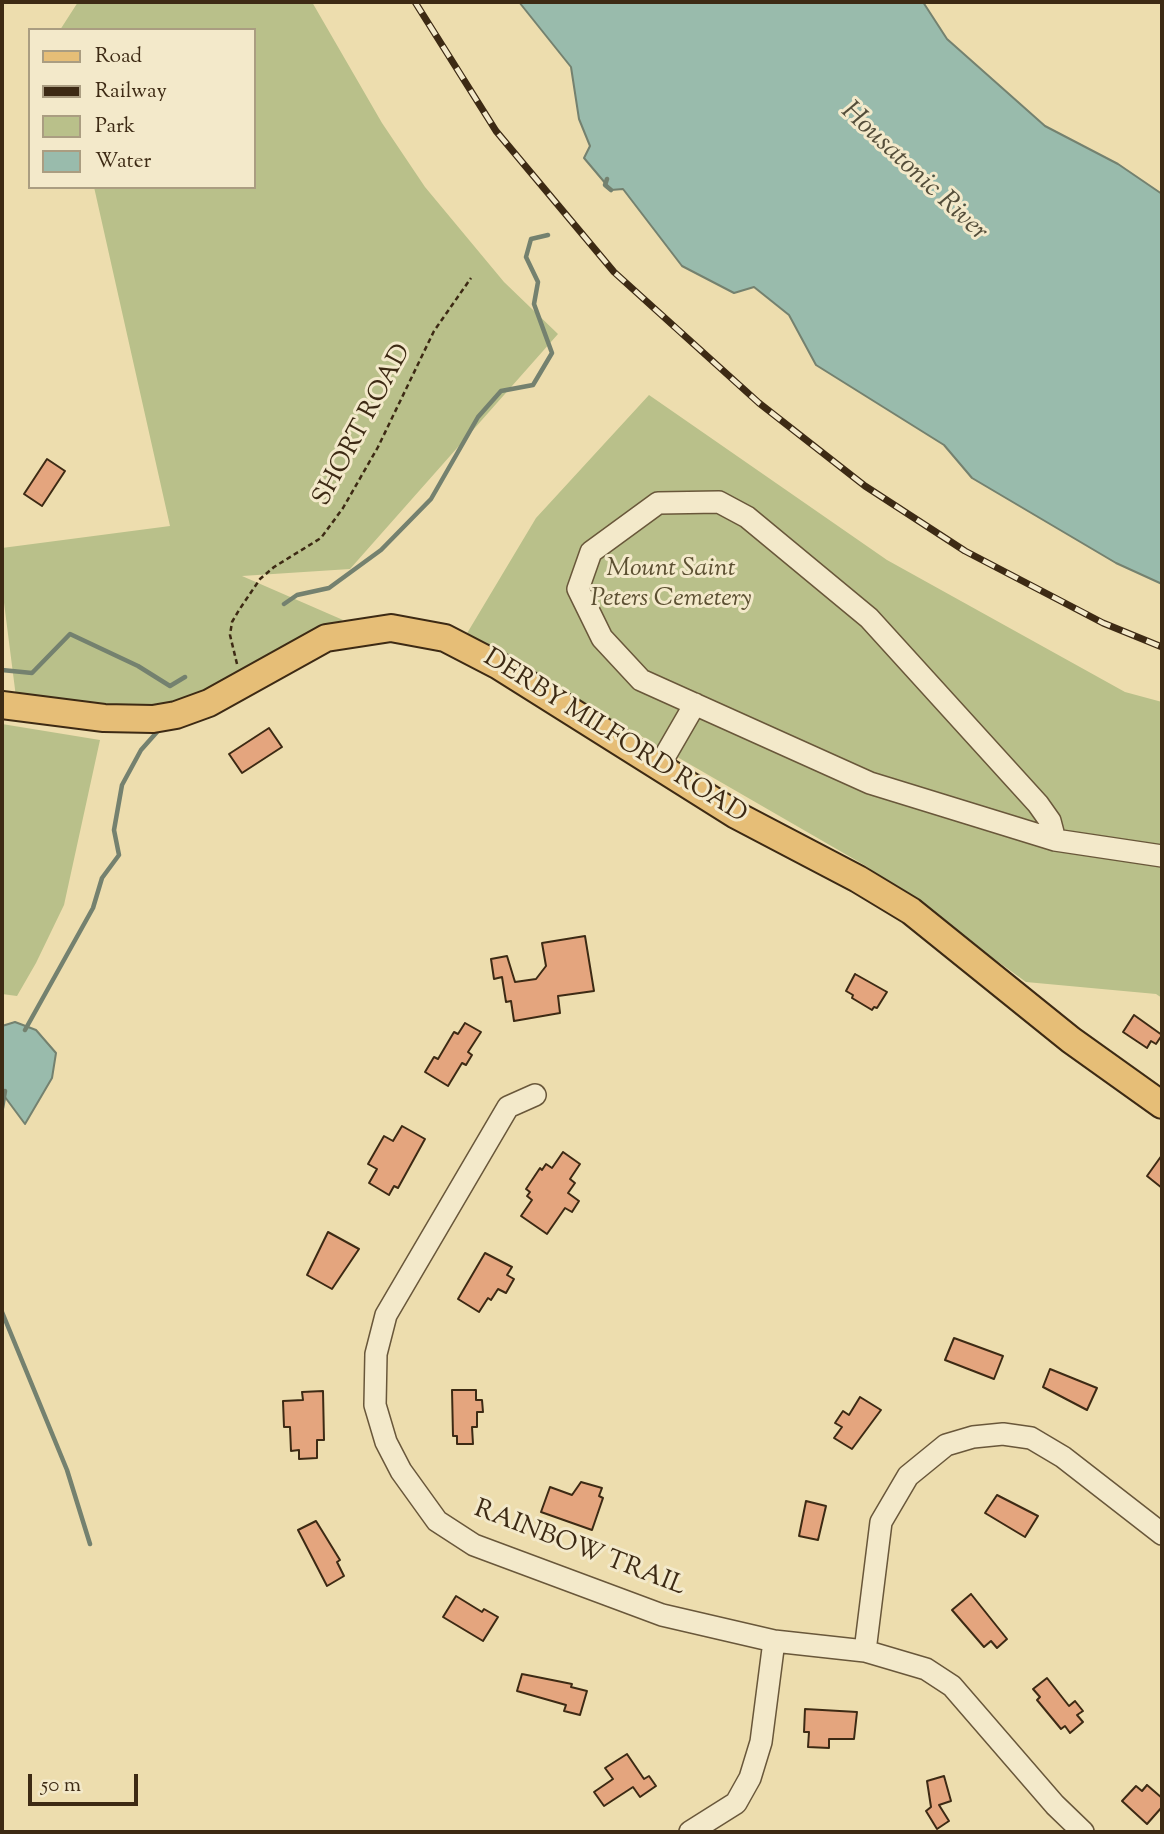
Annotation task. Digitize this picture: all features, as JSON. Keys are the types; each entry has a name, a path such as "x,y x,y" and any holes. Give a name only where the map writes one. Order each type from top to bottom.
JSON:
{"main road":[{"name":"DERBY MILFORD ROAD","path":"2,705 104,718 153,719 192,710 326,638 391,628 425,632 471,650 659,768 911,911 1061,1032 1162,1105"}],"street":[{"path":"1055,840 1050,821 1038,804 869,618 828,587 747,517 719,502 658,503 591,552 578,589 602,638 641,680 870,783 1055,840 1162,856"},
{"path":"659,768 695,705"},
{"name":"RAINBOW TRAIL","path":"535,1095 508,1107 386,1315 376,1354 375,1405 386,1442 401,1471 437,1521 474,1545 662,1615 774,1641 865,1651 926,1669 952,1686 1055,1805 1083,1832"},
{"path":"865,1651 881,1522 908,1476 946,1445 973,1437 1003,1434 1031,1438 1063,1457 1162,1534"},
{"path":"690,1832 736,1803 750,1778 761,1742 774,1641"}],"path":[{"name":"SHORT ROAD","path":"247,682 233,655 230,635 235,616 260,579 274,567 321,538 343,508 378,447 434,331 471,278"}],"green space":[{"path":"78,2 312,2 382,123 425,187 504,282 558,334 350,569 242,576 343,620 318,630 223,684 159,705 121,708 16,697 2,587 2,548 170,526 94,189 256,189 256,28 61,28"},
{"name":"Mount Saint Peters Cemetery","path":"649,395 887,560 1125,692 1162,702 1162,998 1156,994 1026,982 866,866 466,635 536,518"},
{"path":"2,724 100,740 64,905 17,996 2,994"}],"water":[{"name":"Housatonic River","path":"519,2 923,2 947,39 1045,126 1118,164 1162,194 1162,584 1116,563 972,478 944,445 816,365 789,315 754,287 734,293 682,266 623,189 611,190 584,158 590,146 579,119 571,67"},
{"path":"15,1022 36,1030 56,1053 52,1078 25,1124 2,1093 2,1026"}],"building":[{"path":"47,459 65,471 42,506 24,494"},
{"path":"269,728 282,747 242,773 229,754"},
{"path":"585,936 594,991 558,996 560,1013 514,1021 511,1001 506,1002 502,977 494,979 491,959 507,956 515,982 536,979 546,966 542,943"},
{"path":"855,974 887,992 877,1008 872,1010 852,998 853,995 846,991"},
{"path":"1134,1015 1162,1035 1156,1044 1151,1041 1147,1048 1123,1032"},
{"path":"465,1023 481,1032 468,1052 472,1055 466,1065 462,1063 448,1086 425,1072 434,1057 438,1059 454,1032 458,1034"},
{"path":"402,1126 425,1139 398,1188 394,1186 389,1195 369,1183 377,1169 368,1164 384,1136 393,1141"},
{"path":"563,1152 580,1164 570,1179 575,1183 568,1193 579,1201 572,1212 565,1208 547,1234 521,1216 532,1200 527,1196 530,1192 526,1189 540,1168 542,1170 546,1164 552,1168"},
{"path":"1162,1155 1162,1188 1147,1176"},
{"path":"328,1232 359,1249 332,1289 307,1275"},
{"path":"485,1253 512,1267 507,1275 514,1279 506,1293 498,1289 479,1312 458,1299"},
{"path":"954,1338 1003,1356 994,1379 945,1360"},
{"path":"1050,1369 1097,1388 1087,1410 1043,1387"},
{"path":"452,1390 476,1390 476,1400 482,1400 483,1412 477,1412 477,1427 472,1427 473,1444 457,1444 457,1436 453,1436"},
{"path":"323,1391 324,1440 317,1440 317,1458 299,1459 299,1450 291,1451 290,1427 284,1427 283,1401 303,1400 302,1392"},
{"path":"860,1397 881,1410 852,1449 834,1438 842,1427 835,1423 843,1411 849,1415"},
{"path":"581,1482 602,1488 599,1496 603,1498 592,1530 541,1512 550,1487 572,1495"},
{"path":"997,1495 1038,1516 1025,1537 985,1513"},
{"path":"806,1501 826,1506 818,1540 799,1536"},
{"path":"316,1521 340,1560 337,1562 344,1576 327,1586 298,1530"},
{"path":"971,1594 1007,1639 997,1648 991,1641 984,1647 952,1610"},
{"path":"456,1596 482,1612 484,1609 498,1617 483,1641 443,1617"},
{"path":"522,1674 572,1684 571,1687 587,1691 580,1715 564,1711 566,1705 517,1691"},
{"path":"1047,1678 1069,1706 1075,1701 1083,1711 1077,1715 1083,1722 1070,1733 1065,1726 1061,1729 1037,1700 1040,1697 1033,1689"},
{"path":"805,1709 857,1712 854,1739 829,1739 829,1748 808,1747 809,1732 804,1732"},
{"path":"627,1754 644,1779 649,1776 656,1786 640,1797 633,1787 604,1806 594,1792 613,1779 605,1768"},
{"path":"944,1776 951,1801 939,1805 949,1821 937,1829 926,1811 931,1807 927,1781"},
{"path":"1147,1785 1162,1798 1162,1807 1147,1824 1122,1801 1136,1786 1142,1791"}],"waterway":[{"path":"607,179 605,185 611,190"},
{"path":"284,604 297,595 329,588 381,550 431,499 478,417 501,391 533,385 552,353 534,304 538,282 526,257 531,239 548,235"},
{"path":"2,670 32,673 70,634 138,666 170,686 185,677"},
{"path":"25,1030 93,908 102,878 119,855 114,830 122,785 141,750 157,732"},
{"path":"2,1108 5,1091"},
{"path":"2,1312 67,1470 90,1544"}],"railway":[{"path":"415,2 496,131 614,272 759,403 865,486 965,551 1103,623 1162,647"}]}
